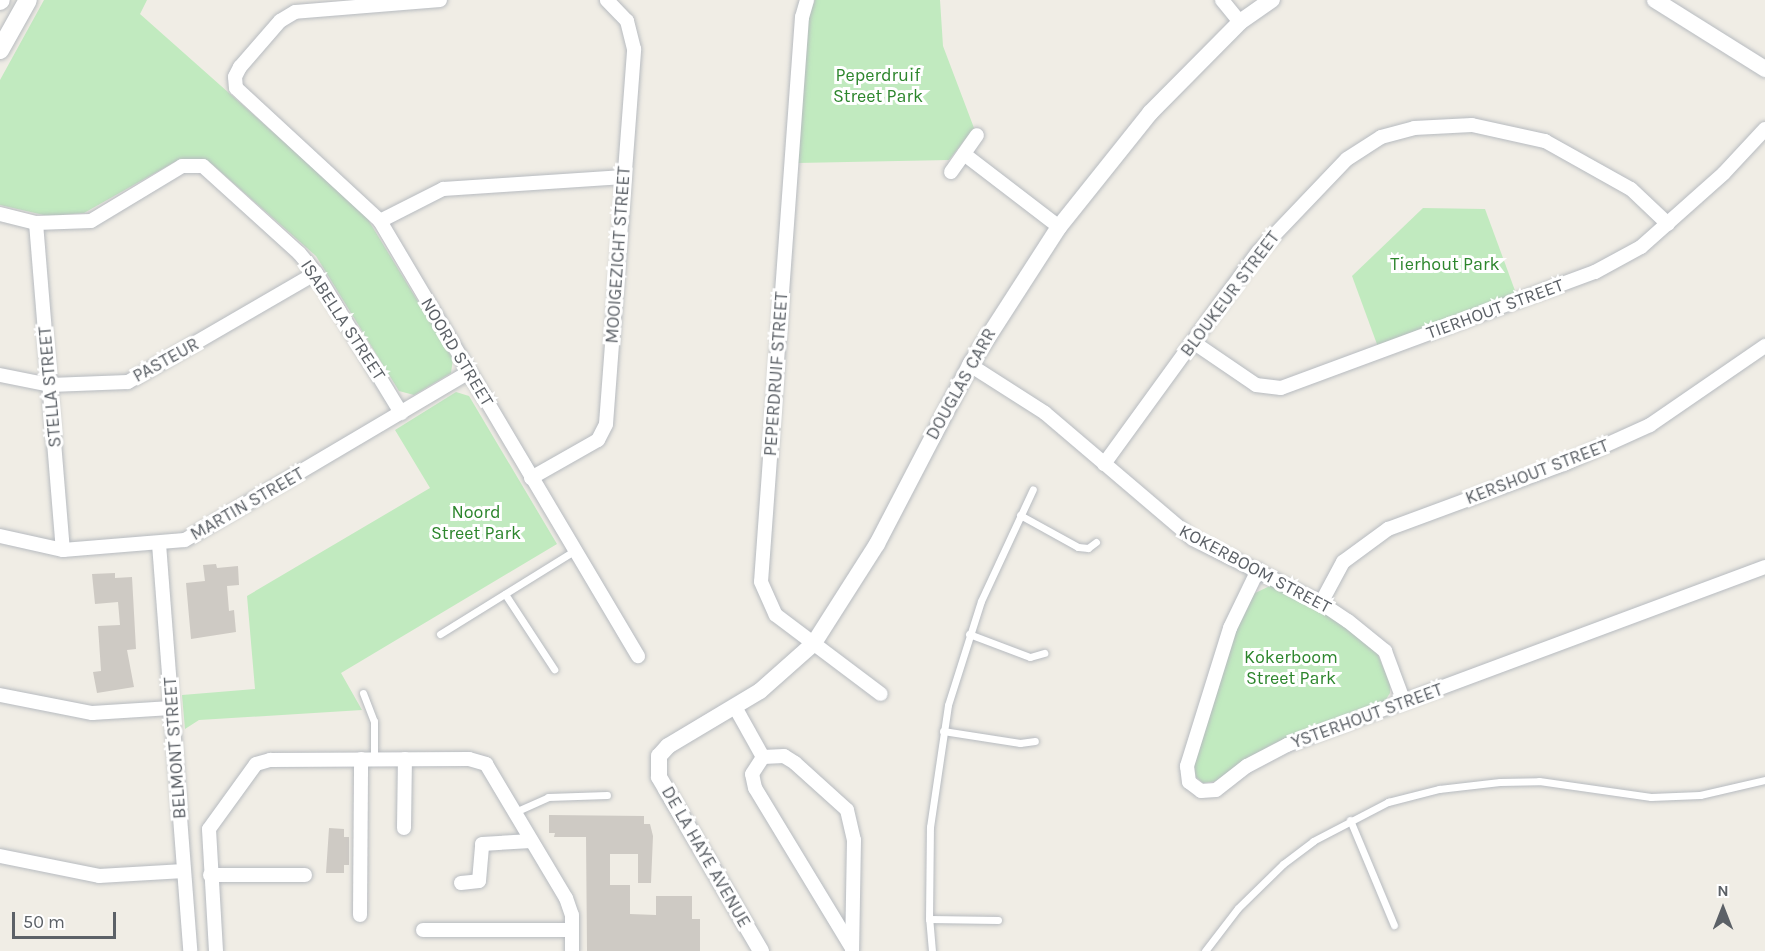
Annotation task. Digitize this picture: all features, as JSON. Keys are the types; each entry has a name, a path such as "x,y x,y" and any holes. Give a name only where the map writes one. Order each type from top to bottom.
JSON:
{"main road":[{"path":"0,50 28,0"}],"street":[{"name":"NOORD STREET","path":"438,0 295,12 280,21 240,67 234,82 242,95 380,221 638,656"},
{"name":"MOOIGEZICHT STREET","path":"531,478 598,440 603,433 633,40 622,14 606,0"},
{"name":"PEPERDRUIF STREET","path":"807,0 802,17 760,575 771,609 881,694"},
{"path":"1222,0 1240,22"},
{"name":"DOUGLAS CARR","path":"657,762 668,746 735,707 777,678 814,643 877,544 970,365 1059,227 1130,135 1240,22 1272,0"},
{"path":"1655,0 1765,69"},
{"name":"BLOUKEUR STREET","path":"1104,464 1259,251 1337,168 1369,143 1403,130 1479,125 1553,143 1631,189 1668,224"},
{"name":"TIERHOUT STREET","path":"1193,342 1256,385 1281,388 1595,272 1641,247 1668,224 1765,129"},
{"path":"951,172 977,135"},
{"path":"963,154 1059,227"},
{"name":"ISABELLA STREET","path":"36,223 90,220 182,166 196,164 209,170 316,273 401,413"},
{"path":"380,221 443,189 624,177"},
{"path":"0,214 36,223"},
{"name":"STELLA STREET","path":"36,223 63,550"},
{"name":"PASTEUR","path":"0,375 50,385 112,383 139,378 316,273"},
{"name":"KERSHOUT STREET","path":"1321,603 1343,562 1388,529 1564,464 1650,425 1765,346"},
{"name":"KOKERBOOM STREET","path":"970,365 1045,413 1193,539 1321,603 1381,647 1404,702"},
{"name":"MARTIN STREET","path":"0,536 63,550 159,544 195,536 469,372"},
{"name":"BELMONT STREET","path":"159,544 190,951"},
{"name":"YSTERHOUT STREET","path":"1258,570 1230,628 1187,766 1192,786 1201,791 1216,790 1246,766 1287,746 1765,567"},
{"path":"0,695 92,713 171,708"},
{"path":"735,707 763,757"},
{"path":"763,757 784,756 795,763 847,810 854,840 852,950"},
{"path":"763,757 752,774 755,788 852,950"},
{"path":"216,951 209,829 256,764 270,759 482,761 566,898 572,930 572,951"},
{"path":"360,915 368,759"},
{"path":"404,828 405,759"},
{"name":"DE LA HAYE AVENUE","path":"657,762 658,777 761,951"},
{"path":"461,883 479,882 483,844 531,841"},
{"path":"0,856 99,876 184,871"},
{"path":"210,875 305,875"},
{"path":"423,930 572,930"}],"lane":[{"path":"932,951 929,919 930,827 943,731 969,634 1033,489"},
{"path":"1020,515 1078,547 1088,548 1096,542"},
{"path":"440,634 574,551"},
{"path":"505,594 554,669"},
{"path":"969,634 1030,657 1044,653"},
{"path":"363,693 374,720 368,759"},
{"path":"943,731 1020,743 1035,741"},
{"path":"1205,951 1238,908 1283,864 1350,820 1388,802 1464,784 1539,781 1651,797 1701,795 1765,780"},
{"path":"515,812 548,797 607,795"},
{"path":"1350,820 1394,925"},
{"path":"929,919 998,920"}],"green space":[{"path":"44,0 147,0 140,14 364,213 453,359 451,373 414,395 399,391 316,256 212,164 200,159 178,160 84,213 48,216 0,205 0,80"},
{"name":"Peperdruif Street Park","path":"815,0 940,0 943,46 974,128 949,160 797,163 808,18"},
{"name":"Tierhout Park","path":"1423,208 1485,209 1517,296 1378,347 1352,276"},
{"name":"Noord Street Park","path":"456,392 469,396 557,544 341,673 362,710 199,720 185,729 182,695 255,689 247,596 430,488 395,430"},
{"name":"Kokerboom Street Park","path":"1272,585 1330,614 1377,653 1390,683 1390,693 1385,701 1269,746 1218,781 1203,783 1196,777 1193,763 1231,641 1253,594"}],"building":[{"path":"216,564 217,568 238,566 239,585 227,586 229,611 234,610 236,632 191,639 186,583 205,581 203,565"},
{"path":"115,573 115,578 132,577 136,649 127,650 134,687 97,693 93,672 101,671 98,626 120,625 118,602 95,604 92,574"},
{"path":"549,815 644,816 644,824 650,824 653,836 651,883 638,883 638,854 610,854 610,885 630,885 630,914 656,915 656,896 692,896 692,919 700,919 700,951 587,951 586,837 554,837 555,833 549,833"},
{"path":"329,828 344,829 344,837 349,837 349,865 344,865 344,873 326,873"}]}
